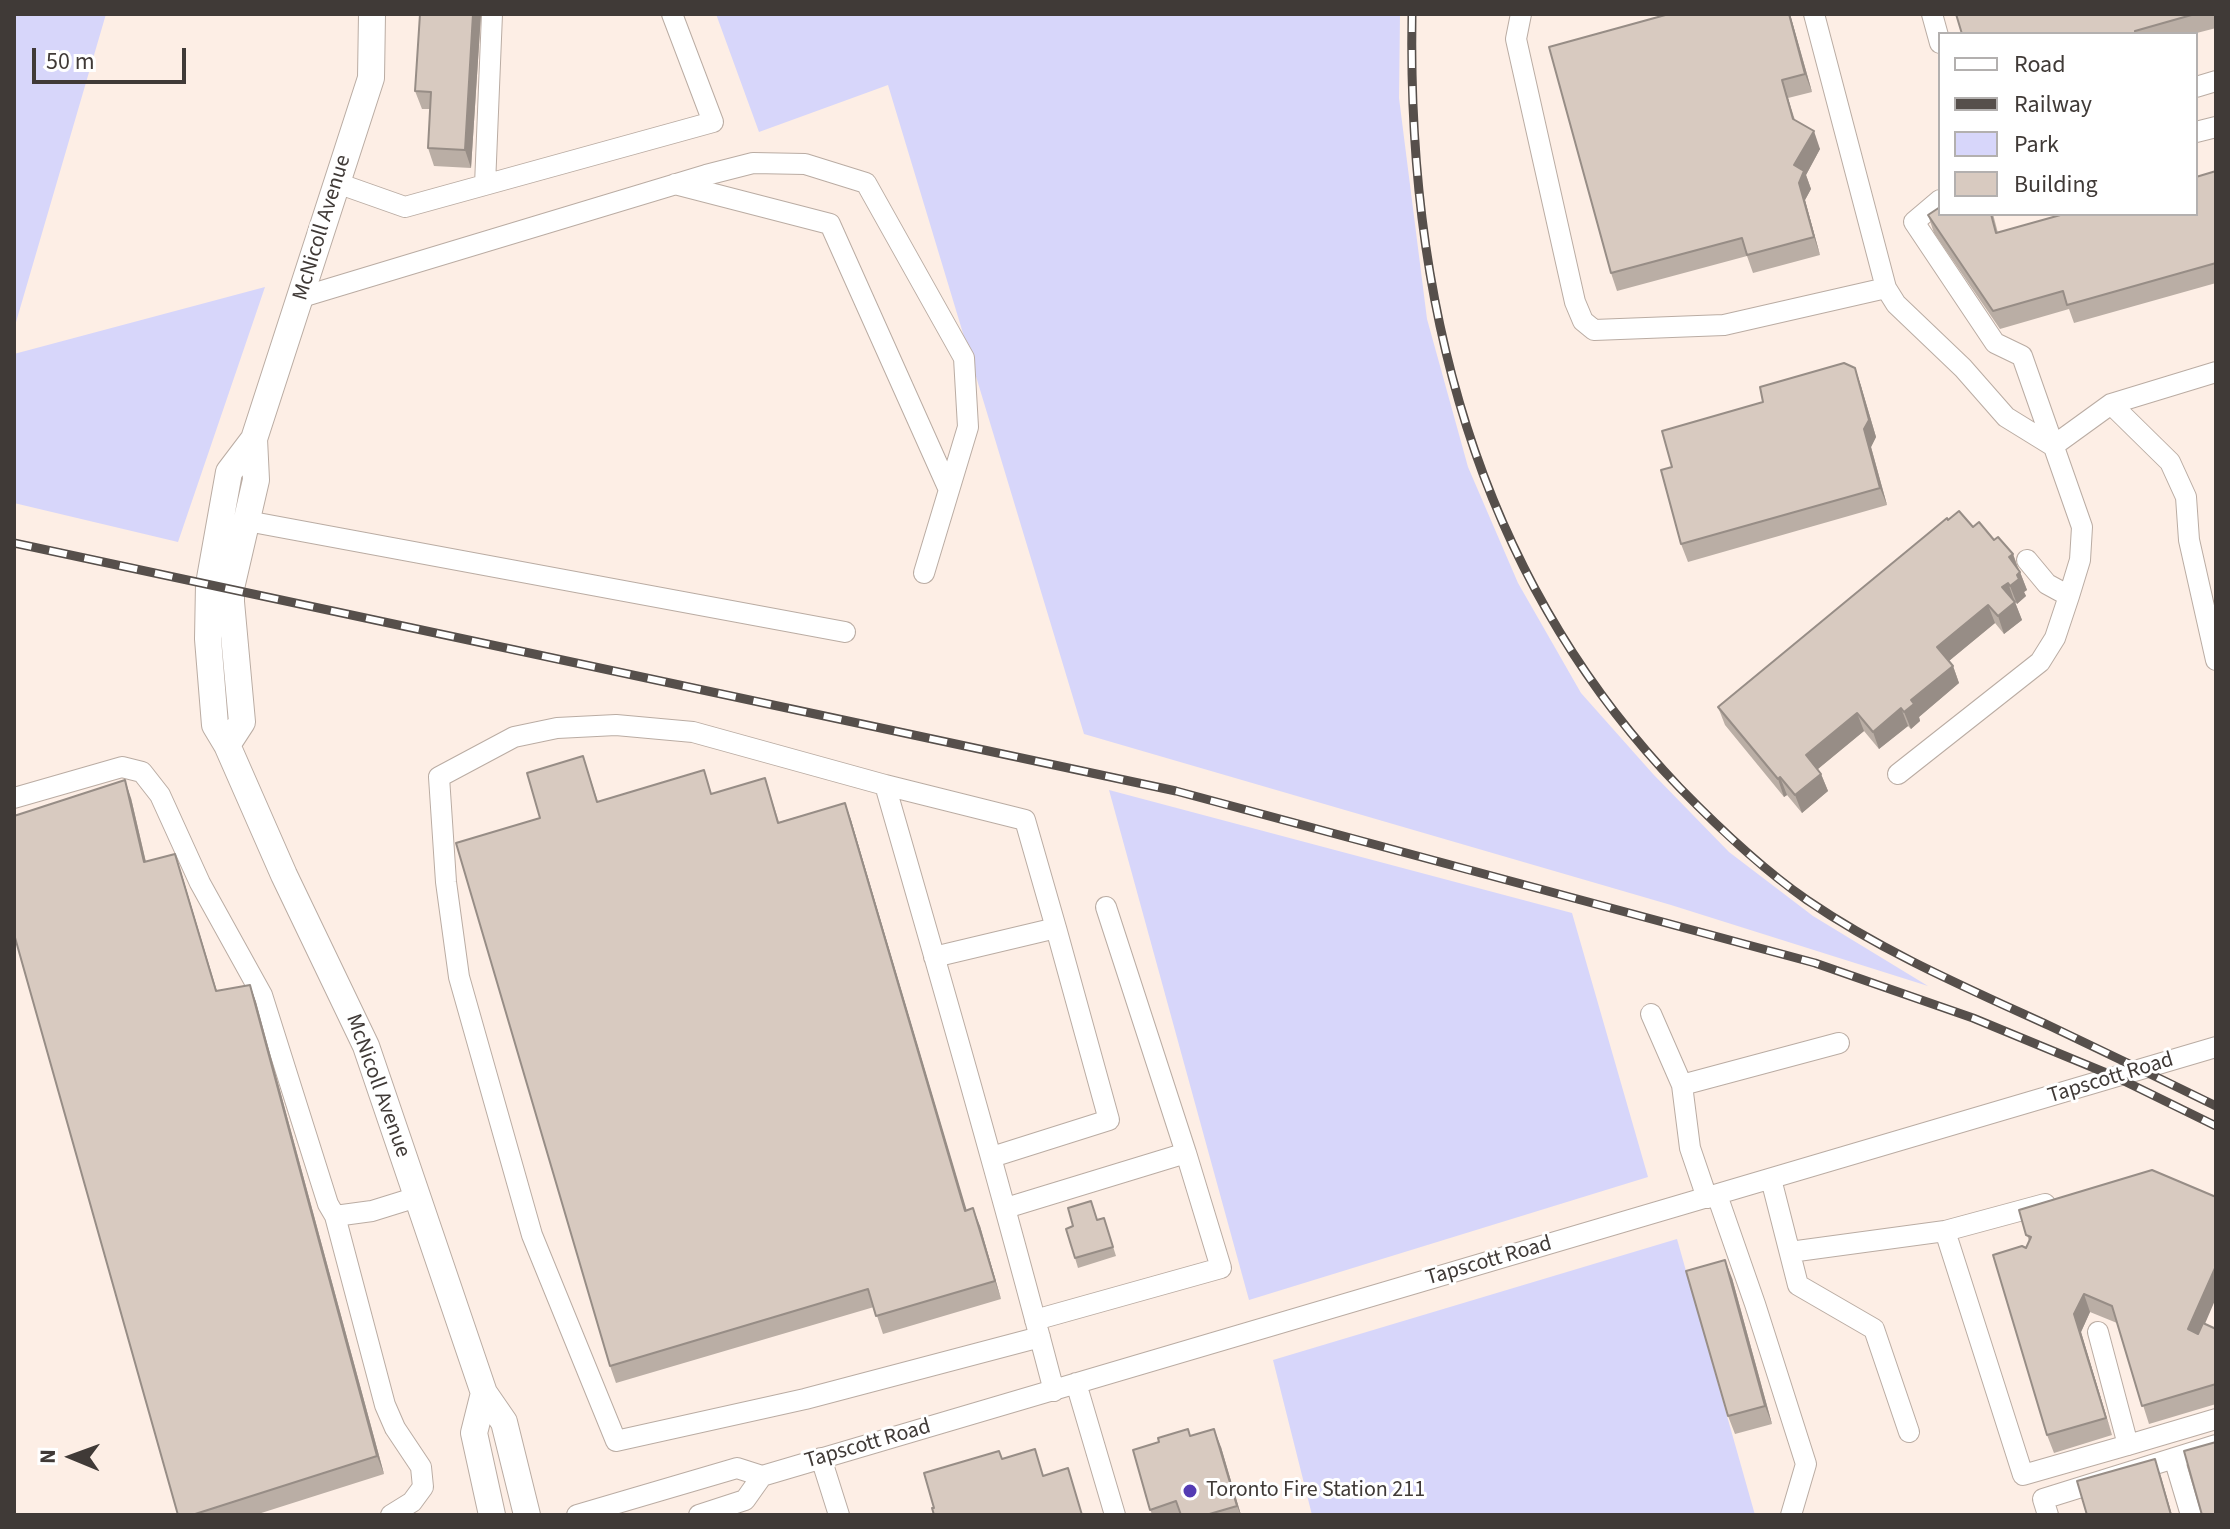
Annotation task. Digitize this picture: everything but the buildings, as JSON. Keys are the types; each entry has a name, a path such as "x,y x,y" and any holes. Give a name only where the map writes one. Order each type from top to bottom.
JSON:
{"main road":[{"name":"McNicoll Avenue","path":"372,14 371,78 254,439 229,472 209,584 208,639 215,725 366,1046 484,1393 504,1422 527,1515"},
{"name":"McNicoll Avenue","path":"227,745 242,722 231,602 256,480 254,439"},
{"path":"484,1393 474,1433 492,1515"}],"street":[{"path":"485,185 492,14"},
{"path":"337,183 405,207 713,122 672,14"},
{"path":"1521,14 1516,39 1575,302 1583,321 1594,330 1724,325 1886,288"},
{"path":"1814,14 1886,288 1896,304 1963,368 2006,417 2053,446"},
{"path":"1932,14 1938,36"},
{"path":"302,297 753,163 805,164 866,183 964,358 968,427 924,573"},
{"path":"674,184 830,224 949,490"},
{"path":"1898,774 2040,662 2055,638 2080,560 2082,527 2022,356 1995,343 1914,222 1938,202"},
{"path":"2053,446 2111,404 2216,372"},
{"path":"2111,404 2170,462 2186,497 2189,540 2216,660"},
{"path":"247,521 845,632"},
{"path":"2027,560 2047,584 2069,596"},
{"path":"992,1157 1109,1120 1025,820 693,732 616,725 557,728 514,737 439,777 446,882 463,992 532,1235 616,1441 877,1381 1221,1268 1106,907"},
{"path":"14,798 122,767 142,772 160,795 200,883 262,995 328,1204 335,1216 385,1405 395,1428 421,1467 423,1487 412,1502 391,1515"},
{"path":"885,785 992,1157 1054,1391"},
{"path":"934,957 1056,928"},
{"path":"1651,1014 1682,1085 1690,1148 1755,1304 1806,1464 1791,1515"},
{"path":"1682,1085 1839,1043"},
{"name":"Tapscott Road","path":"577,1515 737,1468 762,1476 2216,1047"},
{"path":"1006,1208 1186,1153"},
{"path":"1771,1179 1798,1285 1874,1329 1909,1432"},
{"path":"335,1216 372,1211 417,1197"},
{"path":"1790,1252 1945,1231 2062,1199"},
{"path":"1945,1231 2023,1475 2216,1419"},
{"path":"2098,1332 2128,1445"},
{"path":"1076,1383 1115,1515"},
{"path":"2048,1515 2043,1499 2216,1445"},
{"path":"821,1458 839,1515"},
{"path":"2174,1458 2191,1515"},
{"name":"Tapscott Road","path":"699,1515 745,1500 762,1476"}],"green space":[{"path":"14,14 106,14 14,329"},
{"path":"716,14 1400,14 1399,98 1427,319 1468,467 1518,583 1581,693 1653,774 1729,852 1813,916 1928,986 1671,905 1084,734 888,85 759,132"},
{"path":"265,287 178,542 14,503 14,354"},
{"path":"1109,790 1572,913 1648,1177 1249,1300"},
{"path":"1677,1239 1755,1515 1312,1515 1273,1360"}],"railway":[{"path":"1412,14 1414,121 1423,227 1441,330 1468,430 1504,526 1551,618 1610,706 1710,818 1757,861 1807,900 1865,936 1926,968 2216,1106"},
{"path":"14,543 1176,791 1815,963 1973,1018 2116,1077 2216,1126"}],"place":[{"name":"Toronto Fire Station 211","path":"1190,1491"}]}
